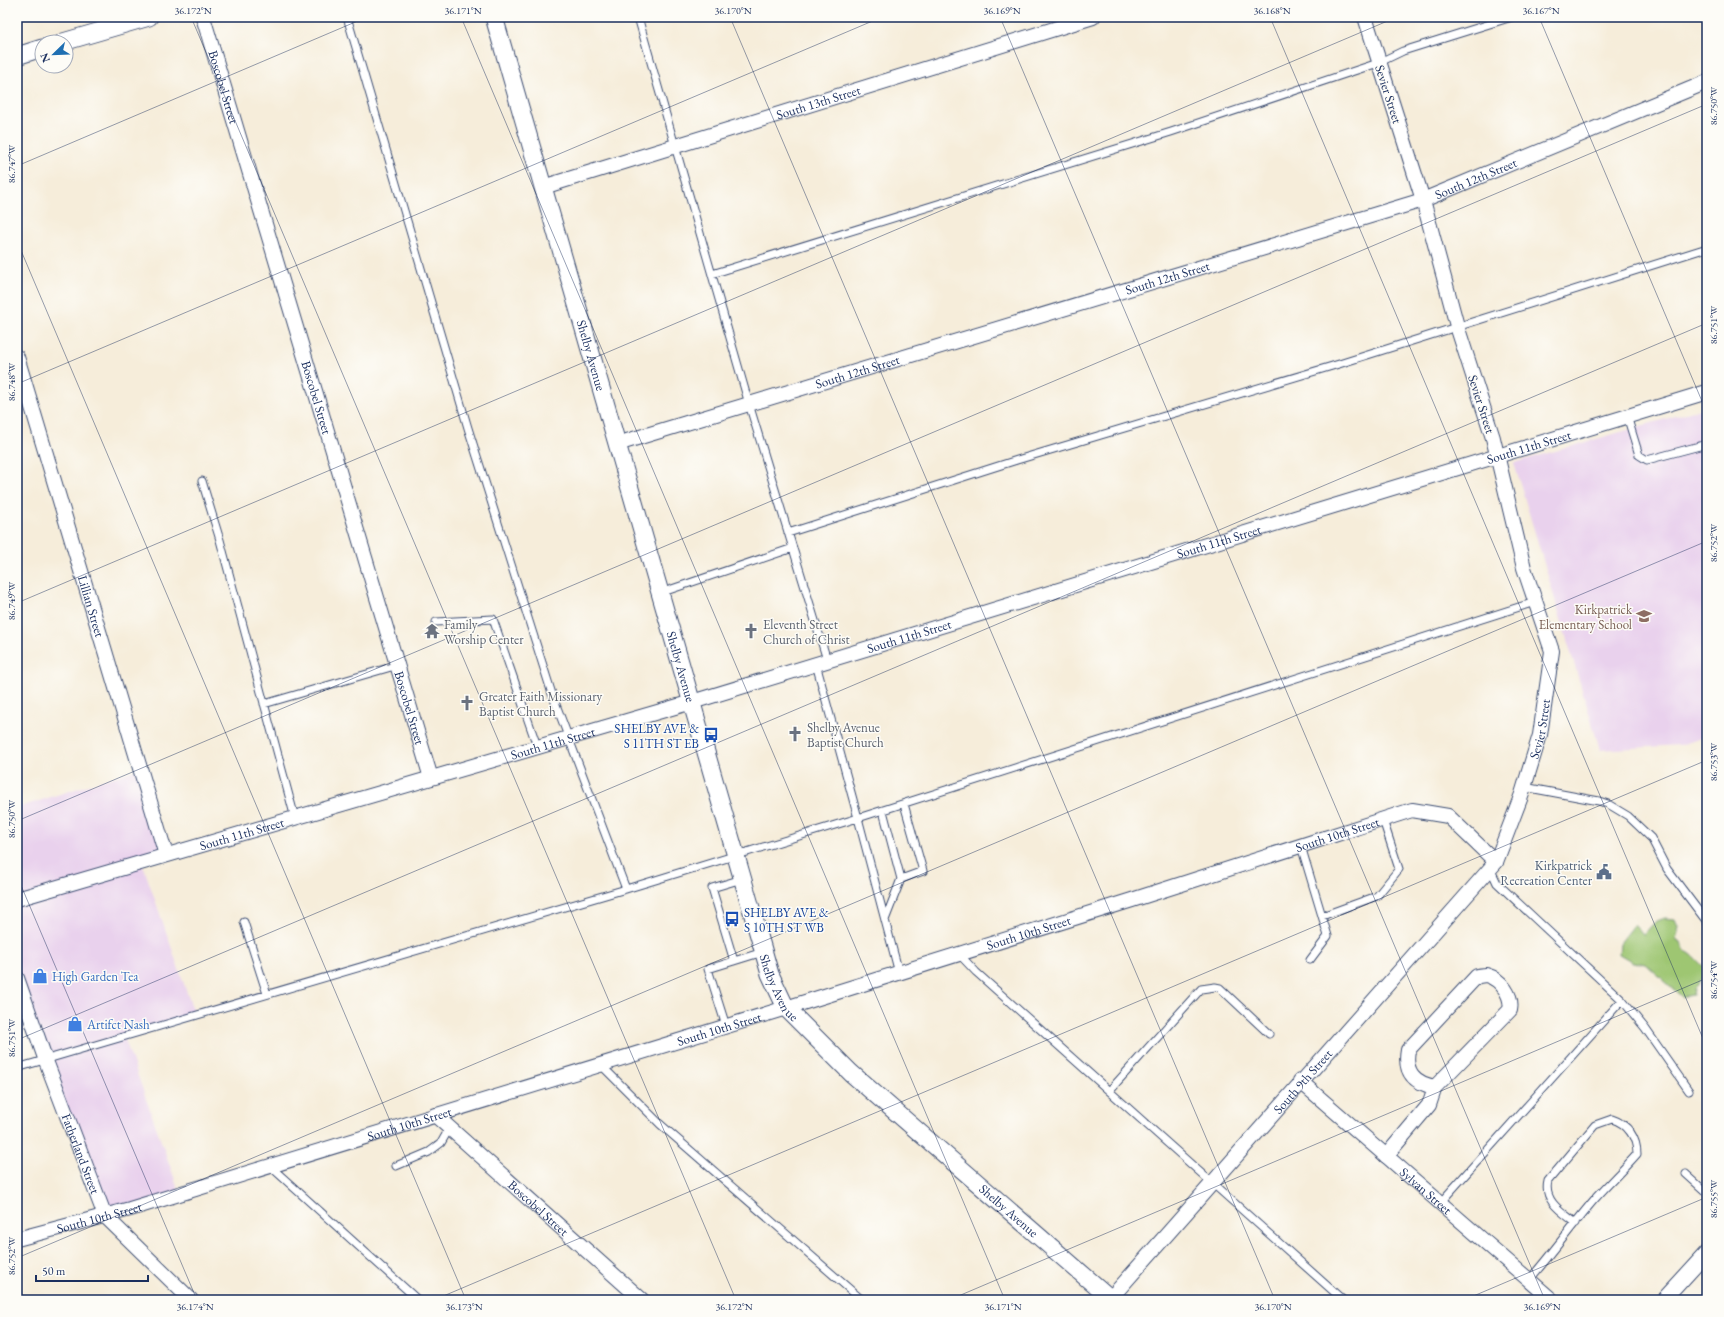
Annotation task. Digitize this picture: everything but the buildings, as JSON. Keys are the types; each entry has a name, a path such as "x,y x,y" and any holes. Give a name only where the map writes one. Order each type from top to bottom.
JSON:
{"street":[{"path":"74,39 149,17"},
{"name":"Boscobel Street","path":"203,17 431,778"},
{"name":"Shelby Avenue","path":"494,17 744,878 770,974 786,1008 851,1073 1110,1300"},
{"name":"South 13th Street","path":"543,187 1093,17"},
{"name":"Sevier Street","path":"1365,17 1378,63 1423,200 1457,326 1493,438 1524,568 1552,651 1540,735 1524,787 1493,865"},
{"path":"17,56 34,51"},
{"name":"South 12th Street","path":"617,444 1423,200 1707,82"},
{"name":"Lillian Street","path":"17,357 166,855"},
{"name":"South 11th Street","path":"17,899 692,702 1707,392"},
{"name":"South 10th Street","path":"17,1239 106,1216 786,1008 1412,810 1448,816 1493,865"},
{"name":"South 9th Street","path":"1110,1300 1300,1081 1493,865"},
{"path":"1386,1156 1429,1105 1435,1087 1510,1010 1511,999 1506,990 1494,979 1485,975 1476,976 1408,1050 1406,1065 1414,1079 1424,1085 1435,1087"},
{"name":"Fatherland Street","path":"17,978 46,1061 106,1216 191,1300"},
{"name":"Sylvan Street","path":"1300,1081 1552,1300"},
{"name":"Boscobel Street","path":"435,1115 642,1300"},
{"path":"1663,1300 1707,1252"}],"lane":[{"path":"347,17 471,436 552,694 626,889"},
{"path":"638,17 749,404 793,548 858,818 899,973"},
{"path":"712,274 1171,132 1378,63 1403,51 1512,17"},
{"path":"788,532 1017,460 1207,404 1707,248"},
{"path":"1627,416 1639,454 1647,460 1707,444"},
{"path":"202,481 220,540 295,818"},
{"path":"660,593 793,548"},
{"path":"17,1068 46,1061 267,994 626,889 883,811 1536,602"},
{"path":"436,622 493,619 537,746"},
{"path":"264,704 398,665"},
{"path":"1524,787 1600,801 1628,816 1651,838 1667,869 1707,922"},
{"path":"901,879 923,871 904,804"},
{"path":"883,811 901,879 885,920"},
{"path":"1322,916 1377,896 1399,869 1383,820"},
{"path":"1301,846 1328,936 1310,960"},
{"path":"1493,865 1497,883 1622,1000 1645,1028 1689,1090"},
{"path":"734,961 712,888 744,878"},
{"path":"244,922 267,994"},
{"path":"726,1026 708,969 764,952"},
{"path":"959,954 976,972 1110,1090 1211,1183 1343,1300"},
{"path":"1110,1090 1201,989 1215,986 1220,988 1269,1034"},
{"path":"1440,1203 1622,1000"},
{"path":"601,1064 660,1124 862,1300"},
{"path":"1529,1280 1576,1222 1592,1202 1637,1154 1637,1146 1630,1131 1620,1121 1612,1118 1595,1125 1548,1181 1546,1187 1549,1197 1556,1208 1576,1222"},
{"path":"396,1166 430,1152 441,1143 449,1129"},
{"path":"270,1166 418,1300"},
{"path":"1686,1174 1707,1194"}],"shaded area":[{"path":"1707,407 1707,736 1680,745 1600,750 1514,463"},
{"path":"141,768 166,855 142,862 195,1016 124,1037 180,1194 105,1216 17,978 17,808"}],"green space":[{"path":"1664,918 1676,919 1679,926 1676,939 1681,942 1685,951 1691,954 1707,969 1707,974 1694,989 1693,995 1682,997 1646,964 1633,962 1619,954 1620,943 1634,925 1643,935 1656,921"}],"place":[{"name":"Kirkpatrick Elementary School","path":"1644,616"},
{"name":"Family Worship Center","path":"432,631"},
{"name":"Eleventh Street Church of Christ","path":"751,631"},
{"name":"Greater Faith Missionary Baptist Church","path":"467,703"},
{"name":"Shelby Avenue Baptist Church","path":"795,734"},
{"name":"SHELBY AVE & S 11TH ST EB","path":"711,735"},
{"name":"Kirkpatrick Recreation Center","path":"1604,872"},
{"name":"SHELBY AVE & S 10TH ST WB","path":"732,919"},
{"name":"High Garden Tea","path":"40,976"},
{"name":"Artifct Nash","path":"75,1024"}]}
